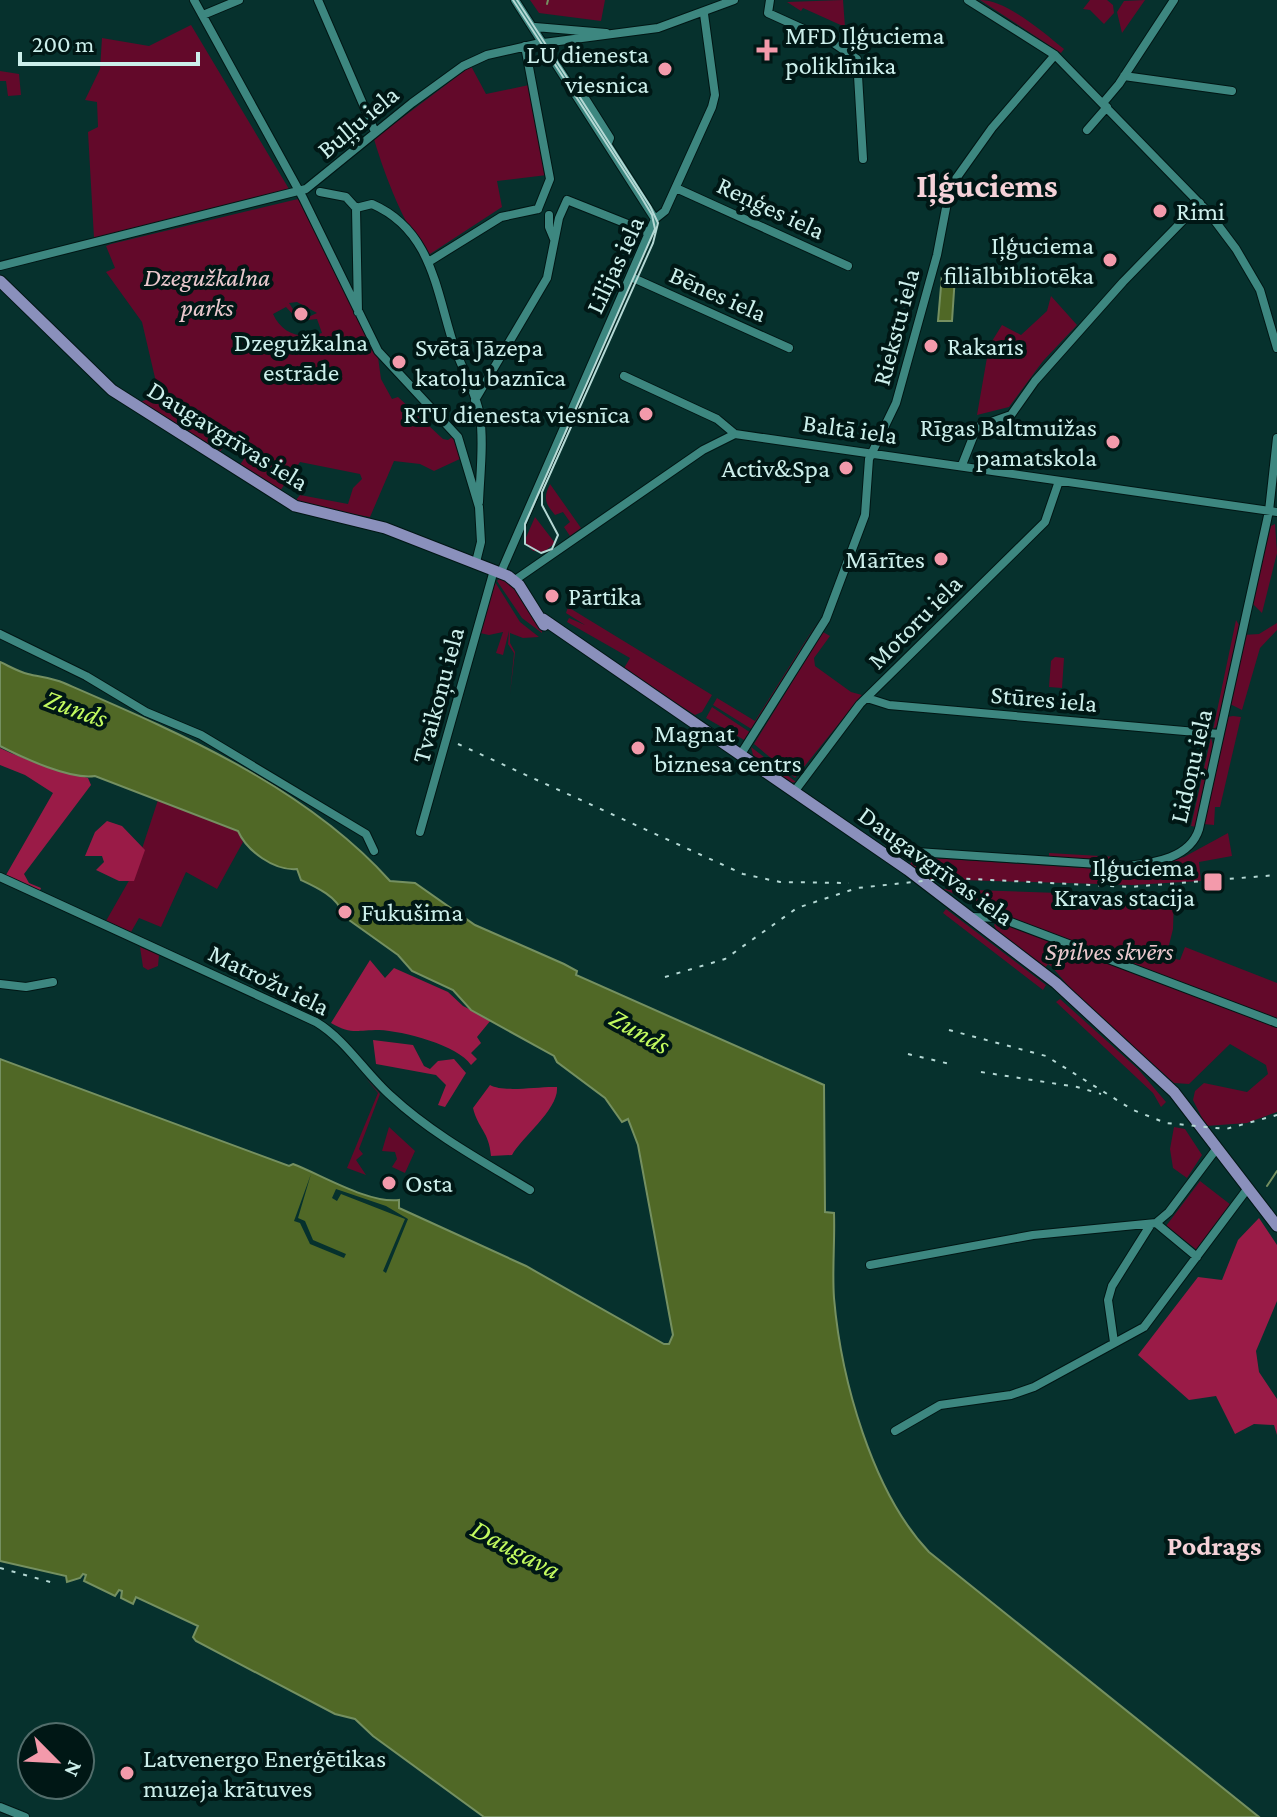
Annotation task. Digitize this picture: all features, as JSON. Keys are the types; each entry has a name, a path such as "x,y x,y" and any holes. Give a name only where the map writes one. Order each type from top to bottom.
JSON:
{"main road":[{"name":"Daugavgrīvas iela","path":"0,281 112,390 295,506 385,528 515,580 543,619 544,626 557,638 594,658 741,754 972,917 1056,983 1161,1078 1277,1226"}],"street":[{"path":"194,0 300,191 358,313 383,354 458,437 479,507"},
{"path":"203,15 239,0"},
{"path":"318,0 375,132"},
{"path":"515,0 574,88 574,96 601,140 608,143 655,219"},
{"name":"Buļļu iela","path":"0,266 300,191 471,61 525,46 658,28 704,14 734,0"},
{"path":"770,0 768,13 832,42 857,59 863,159"},
{"path":"968,0 1055,55 1200,203 1221,227 1253,277 1266,305 1277,348"},
{"path":"1087,130 1174,0"},
{"name":"Lilijas iela","path":"497,571 655,219 665,211 714,101 704,14"},
{"path":"535,27 618,35"},
{"path":"525,46 550,179 538,209"},
{"name":"Riekstu iela","path":"741,754 826,619 865,515 871,453 896,403 937,255 950,187 992,128 1055,55"},
{"path":"1124,76 1232,91"},
{"name":"Reņģes iela","path":"676,188 848,266"},
{"path":"320,192 346,197 356,208 358,313"},
{"path":"475,400 547,278 554,240 549,227 567,200 650,233"},
{"path":"962,465 977,427 1011,415 1035,381 1123,282 1200,203"},
{"path":"356,208 372,204 393,214 404,223 430,261 480,424 481,542 476,562"},
{"path":"430,261 501,217 538,209 554,216"},
{"name":"Bēnes iela","path":"631,277 789,348"},
{"path":"515,580 713,444 735,434 717,419 624,376"},
{"name":"Baltā iela","path":"735,434 1273,512"},
{"name":"Lidoņu iela","path":"889,858 902,851 1128,866 1178,854 1190,846 1197,833 1273,512 1277,438"},
{"name":"Motoru iela","path":"794,792 867,698 1045,522 1059,481"},
{"name":"Tvaikoņu iela","path":"420,832 497,571"},
{"path":"0,634 86,676 146,712 201,735 366,834 374,851"},
{"name":"Stūres iela","path":"867,698 873,702 904,706 1219,734"},
{"name":"Matrožu iela","path":"0,877 316,1022 393,1099 433,1131 530,1190"},
{"path":"972,917 1000,918 1277,1023"},
{"path":"0,984 26,987 53,982"},
{"path":"1114,1342 1108,1300 1112,1286 1154,1223 1169,1212 1217,1148"},
{"path":"895,1431 940,1405 989,1399 1034,1387 1144,1327 1248,1188"},
{"path":"870,1265 1033,1235 1154,1223 1197,1257"},
{"path":"0,1807 25,1817"}],"green space":[{"path":"530,0 605,0 601,21 539,13"},
{"path":"843,0 845,27 803,8 801,11 787,2"},
{"path":"980,0 991,1 1013,11 1064,49 1061,53"},
{"path":"1090,0 1107,0 1113,5 1114,13 1104,24 1090,10 1083,9"},
{"path":"1145,0 1122,33 1117,12 1124,1"},
{"name":"Dzegužkalna parks","path":"191,25 289,189 94,238 88,132 98,127 97,102 85,100 100,69 102,38 149,46"},
{"path":"471,66 486,94 529,85 547,175 497,181 502,207 430,254 404,218 374,139"},
{"path":"0,71 19,74 21,95 8,96 6,81 0,81"},
{"name":"Dzegužkalna parks","path":"298,199 378,357 381,379 392,399 398,397 443,439 448,440 455,435 462,458 434,471 420,464 394,461 370,517 305,506 296,500 300,495 348,504 353,488 362,479 360,474 300,462 280,491 240,465 253,445 235,433 220,452 140,402 159,395 142,322 106,272 115,268 106,246","holes":["297,302 317,313 304,319 298,317 289,303","286,307 299,321 317,319 322,333 307,336 287,331 273,314"]},
{"path":"1051,296 1077,325 1043,361 1009,407 977,415 989,346 1002,325 1021,335 1047,311"},
{"path":"550,484 581,528 570,536 564,527 570,522 563,512 555,515 547,504 546,493"},
{"path":"535,517 555,543 544,552 533,551 524,542"},
{"path":"1275,524 1277,553 1262,613 1251,602 1271,526"},
{"path":"500,578 512,585 542,628 542,633 522,618 497,581"},
{"path":"495,582 520,622 539,637 523,638 510,633 510,643 515,652 510,694 514,653 508,644 509,631 503,655 496,653 503,632 480,633"},
{"path":"568,607 712,695 702,712 695,715 623,670 630,658 567,622 569,618 585,625 566,613"},
{"path":"1236,620 1239,625 1218,725 1213,730"},
{"path":"818,621 753,730 713,705 717,698 755,721"},
{"path":"1277,623 1277,630 1260,648 1242,710 1230,704 1243,635 1259,634"},
{"path":"823,632 830,636 814,658 815,666 851,692 862,695 795,778 754,744"},
{"path":"1055,657 1064,658 1062,688 1049,687 1051,661"},
{"path":"712,707 751,733 746,741 706,718"},
{"path":"1227,717 1241,717 1220,807 1215,807 1214,825 1203,824"},
{"path":"1211,737 1213,746 1196,827 1191,826"},
{"path":"751,747 796,782 790,783 753,755"},
{"path":"158,800 238,831 243,842 217,889 186,872 161,927 139,918 131,932 106,921 135,870"},
{"path":"1228,833 1232,856 1199,862 1201,881 1132,885 928,879 910,864 916,857 1129,871 1184,857"},
{"path":"1049,853 1117,857 1117,862 1049,857"},
{"name":"Spilves skvērs","path":"943,889 1174,897 1173,929 1166,957 1180,960 1185,947 1277,983 1277,1112 1247,1123 1206,1126 1193,1100 1195,1091 1204,1083 1247,1092 1268,1074 1266,1065 1230,1044 1189,1084 1174,1083 1077,996 1052,967 1048,964 1045,968 997,931 994,925 1001,915"},
{"path":"946,909 1046,985 1043,990 943,913"},
{"path":"140,947 159,955 158,966 148,970 143,967"},
{"path":"1060,999 1138,1069 1166,1102 1161,1107 1153,1093 1056,1002"},
{"path":"365,1077 380,1094 359,1149 363,1154 356,1160 366,1175 347,1168 378,1093"},
{"path":"389,1127 415,1151 405,1173 392,1167 397,1159 395,1152 382,1151"},
{"path":"1174,1127 1185,1129 1202,1155 1187,1178 1173,1168 1170,1149"},
{"path":"1200,1181 1231,1205 1197,1250 1166,1226"}],"shaded area":[{"path":"0,748 88,778 91,785 24,874 29,883 41,888 39,893 6,875 53,793 25,775 0,765"},
{"path":"107,821 122,826 145,850 134,881 119,881 96,870 104,862 102,856 85,856 95,832"},
{"path":"370,960 385,978 394,968 448,992 463,1006 491,1020 477,1037 481,1043 471,1053 477,1059 471,1065 455,1051 415,1036 379,1030 349,1030 331,1023"},
{"path":"373,1040 413,1045 424,1066 430,1069 438,1061 454,1059 466,1073 445,1107 438,1105 446,1085 436,1075 376,1064"},
{"path":"490,1085 513,1089 557,1087 552,1104 512,1155 491,1156 488,1141 475,1115 473,1108"},
{"path":"1259,1218 1277,1245 1277,1301 1256,1351 1259,1372 1277,1399 1277,1435 1274,1425 1254,1424 1235,1434 1216,1396 1189,1400 1138,1355 1198,1277 1222,1280 1238,1240"}],"water":[{"path":"942,275 955,276 952,321 938,321"},
{"path":"0,662 25,673 64,683 194,742 238,765 319,817 356,847 390,881 415,883 475,925 564,964 577,971 576,975 824,1085 825,1212 834,1213 833,1288 838,1330 852,1398 863,1433 891,1498 929,1552 1259,1817 484,1817 373,1736 355,1719 335,1714 196,1641 193,1637 198,1626 136,1597 133,1604 121,1598 122,1591 119,1590 115,1596 84,1581 86,1575 83,1574 67,1582 66,1576 0,1561 0,1059 289,1166 293,1164 359,1193 399,1200 399,1208 526,1266 664,1344 669,1344 673,1335 638,1145 628,1119 622,1122 605,1098 557,1062 554,1056 471,1010 453,990 412,971 398,955 349,920 344,915 348,910 345,908 342,913 331,897 301,880 297,869 279,867 262,858 248,846 238,831 95,776 73,775 47,767 0,746"}],"pier":[{"path":"311,1174 298,1218 305,1221 313,1240 346,1254 344,1258 310,1244 300,1223 294,1221"},
{"path":"336,1189 386,1206 408,1219 386,1273 383,1271 405,1219 341,1194 337,1201 332,1198"}],"waterway":[{"path":"547,4 548,0"},
{"path":"1267,1186 1277,1171"}],"tram line":[{"path":"513,0 640,195 652,215 655,229 525,524 525,544 541,553 552,549 558,535 542,505 542,492 653,243 658,223 517,0"}],"railway":[{"path":"458,744 743,874 780,882 849,883"},
{"path":"665,977 725,959 797,908 857,888 952,878 1130,887 1277,875"},
{"path":"949,1030 1046,1056 1133,1110 1166,1123 1226,1129 1277,1115"},
{"path":"908,1054 954,1065"},
{"path":"981,1072 1077,1087 1101,1094"},
{"path":"0,1568 54,1583"}],"place":[{"name":"MFD Iļģuciema poliklīnika","path":"767,50"},
{"name":"LU dienesta viesnica","path":"665,69"},
{"name":"Rimi","path":"1160,211"},
{"name":"Iļģuciema filiālbibliotēka","path":"1110,260"},
{"name":"Dzegužkalna estrāde","path":"301,314"},
{"name":"Rakaris","path":"931,346"},
{"name":"Svētā Jāzepa katoļu baznīca","path":"399,362"},
{"name":"RTU dienesta viesnīca","path":"646,414"},
{"name":"Rīgas Baltmuižas pamatskola","path":"1113,442"},
{"name":"Activ&Spa","path":"846,468"},
{"name":"Mārītes","path":"941,559"},
{"name":"Pārtika","path":"552,596"},
{"name":"Magnat biznesa centrs","path":"638,748"},
{"name":"Iļģuciema Kravas stacija","path":"1213,882"},
{"name":"Fukušima","path":"345,912"},
{"name":"Osta","path":"389,1183"},
{"name":"Latvenergo Enerģētikas muzeja krātuves","path":"127,1773"}],"district":[{"name":"Iļģuciems","path":"987,185"},
{"name":"Podrags","path":"1214,1545"}],"water label":[{"name":"Zunds","path":"76,708"},
{"name":"Zunds","path":"640,1031"},
{"name":"Daugava","path":"516,1549"}]}
